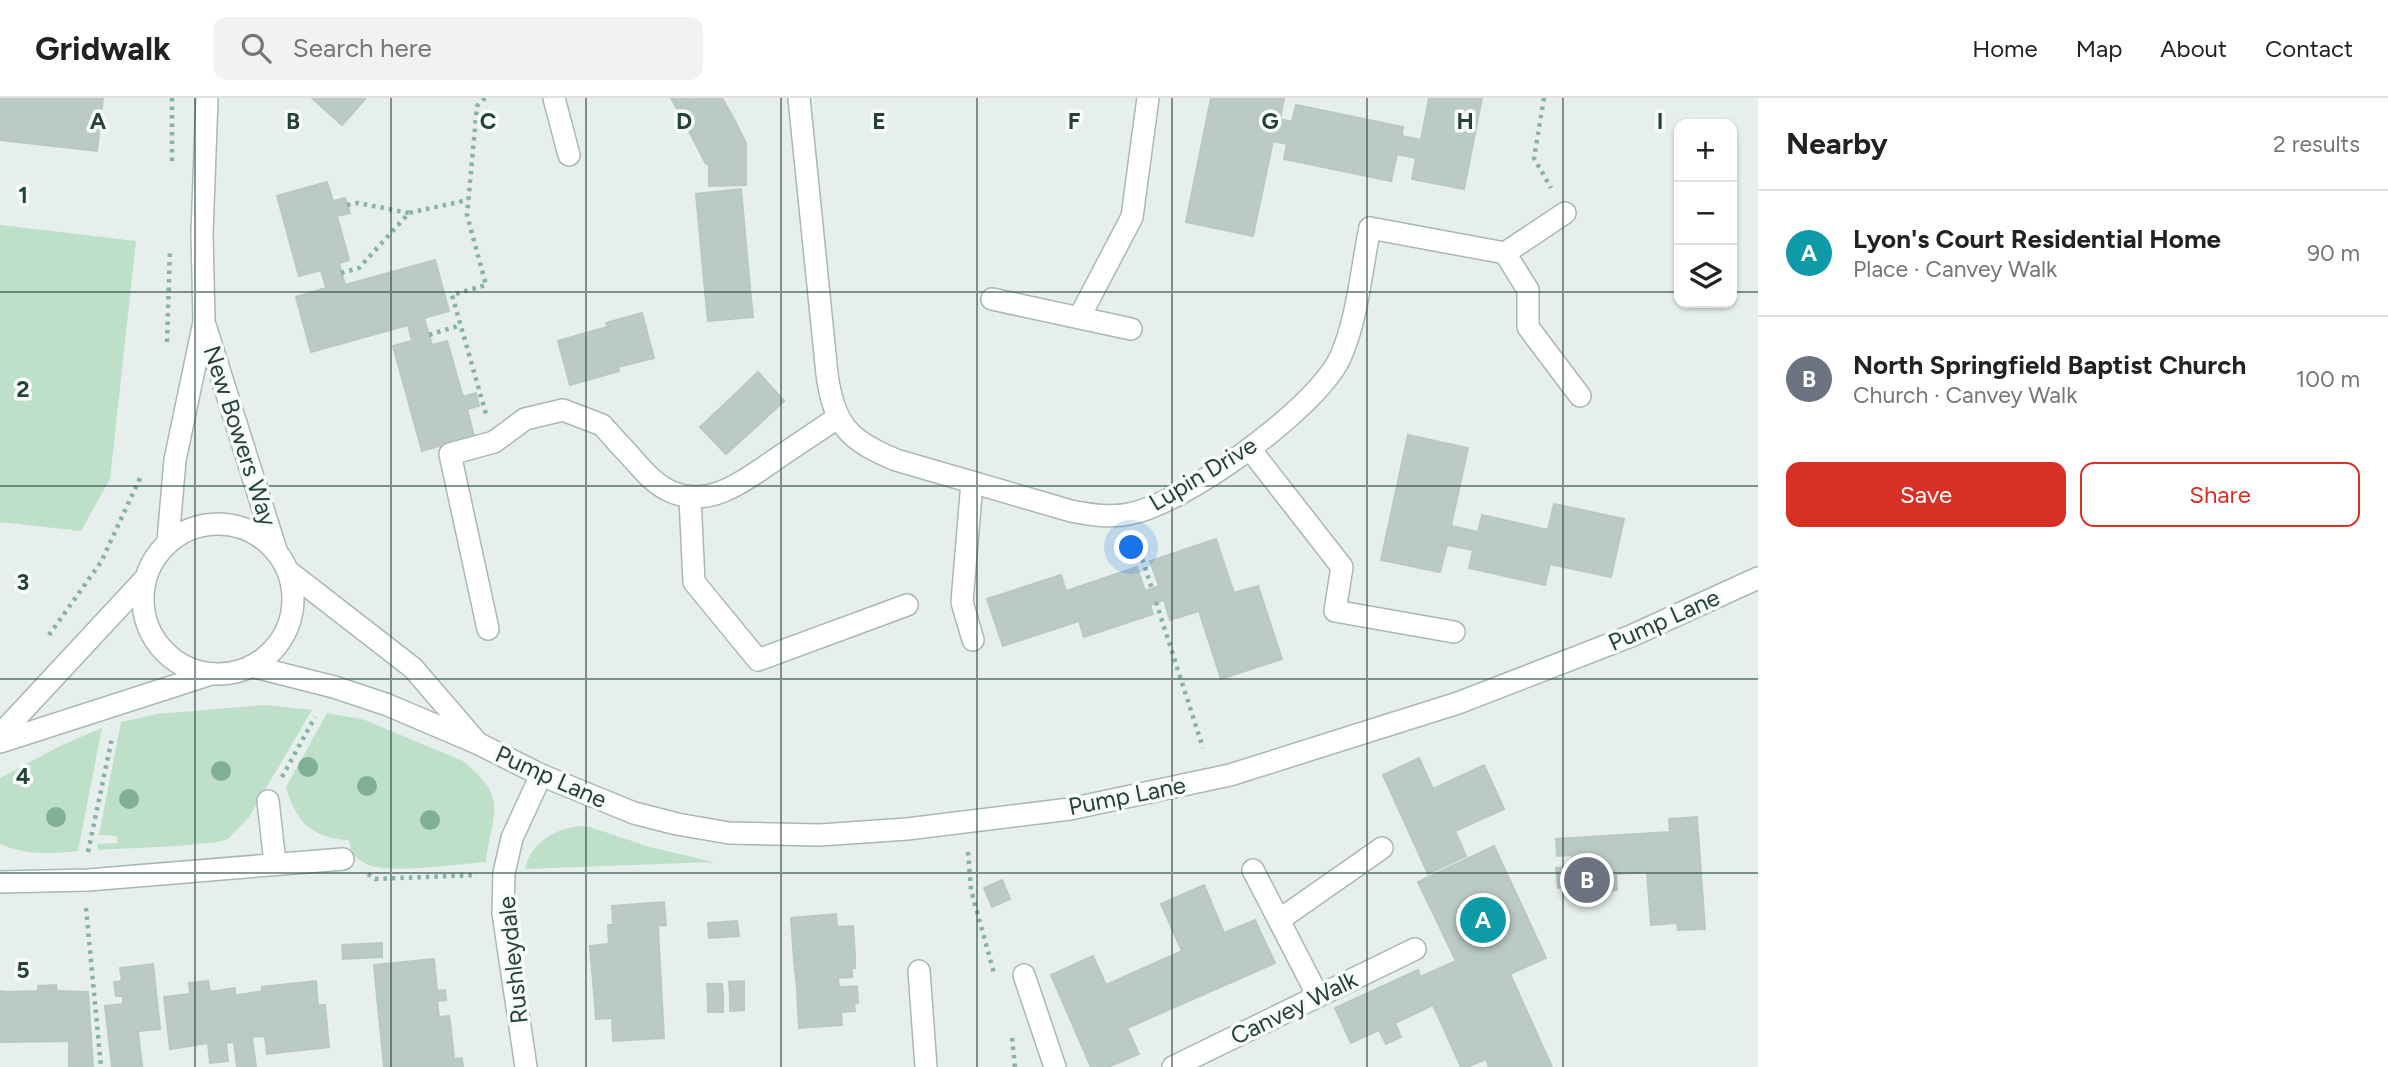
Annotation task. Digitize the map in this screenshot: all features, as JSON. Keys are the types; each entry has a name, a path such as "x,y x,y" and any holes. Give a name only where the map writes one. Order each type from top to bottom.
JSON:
{"street":[{"name":"New Bowers Way","path":"168,541 175,460 204,322 202,233 207,98"},
{"path":"554,98 569,155"},
{"path":"488,629 450,454 494,442 526,419 562,410 602,425 656,483 671,492 690,498 714,495 741,484 837,418 830,401 799,98"},
{"path":"1079,318 1132,217 1148,98"},
{"path":"1565,213 1505,253 1528,290 1528,327 1580,396"},
{"name":"Lupin Drive","path":"837,418 853,436 874,451 896,460 1071,511 1095,516 1128,515 1160,505 1250,449 1319,389 1339,359 1351,327 1370,228 1505,253"},
{"path":"992,299 1131,329"},
{"name":"New Bowers Way","path":"204,322 276,550"},
{"path":"1250,449 1342,567 1335,611 1454,632"},
{"path":"972,482 962,602 974,640"},
{"path":"690,498 694,582 758,660 907,605"},
{"name":"Pump Lane","path":"0,735 145,579 168,541 193,527 209,524 247,529 276,550 288,571 293,596 290,619 277,645 251,666 226,674 211,674 185,667 170,657 152,635 145,620 145,579"},
{"name":"Pump Lane","path":"288,571 413,668 477,743"},
{"name":"Pump Lane","path":"251,666 387,705 477,743 541,775 634,813 677,824 729,833 820,835 907,830 1070,808 1230,775 1458,703 1631,636 1758,578"},
{"name":"Pump Lane","path":"0,742 211,674"},
{"name":"Rushleydale","path":"526,1067 503,913 505,873 512,838 541,775"},
{"path":"268,801 275,863"},
{"path":"1279,920 1382,848"},
{"path":"0,882 88,880 343,859"},
{"path":"1253,870 1318,996"},
{"name":"Canvey Walk","path":"1173,1067 1415,948"},
{"path":"919,971 926,1067"},
{"path":"1024,975 1055,1067"}],"path":[{"path":"172,98 172,177"},
{"path":"1544,98 1534,158 1565,213"},
{"path":"481,99 477,106 467,215 486,285 452,295 494,442"},
{"path":"347,205 358,203 409,213 468,200"},
{"path":"341,273 359,268 409,213"},
{"path":"167,353 170,244"},
{"path":"429,335 461,325"},
{"path":"54,626 101,562 146,465"},
{"path":"1128,515 1152,589"},
{"path":"1156,602 1203,748"},
{"path":"268,801 315,717"},
{"path":"87,854 114,729"},
{"path":"968,847 971,890 995,976"},
{"path":"343,859 375,879 482,874"},
{"path":"87,903 101,1067"},
{"path":"1009,1026 1015,1067"}],"green space":[{"path":"0,225 136,241 110,479 81,531 0,522"},
{"path":"265,705 312,710 249,817 228,839 176,846 97,850 98,844 117,843 117,836 99,835 121,722 157,714"},
{"path":"327,713 365,720 463,761 478,774 493,796 494,807 486,862 411,868 372,866 356,856 349,840 325,836 307,826 295,809 286,787"},
{"path":"102,728 78,851 38,853 0,844 0,778 62,745"},
{"path":"578,826 590,827 650,847 714,862 525,869 532,852 544,839"}],"building":[{"path":"0,98 103,98 97,151 0,140"},
{"path":"312,98 366,98 342,125"},
{"path":"671,98 699,98 677,109"},
{"path":"699,98 722,98 733,117 692,137 677,109"},
{"path":"1211,98 1281,98 1284,99 1280,119 1292,122 1296,105 1403,127 1402,136 1421,140 1429,98 1482,98 1464,189 1412,179 1416,158 1397,154 1391,181 1284,159 1287,144 1273,141 1253,236 1186,222"},
{"path":"733,117 746,143 746,185 709,186 709,163 706,164 692,137"},
{"path":"327,182 333,201 345,198 350,213 337,216 349,260 339,263 345,285 435,260 449,311 424,318 432,345 447,341 463,397 476,393 479,406 467,409 474,436 422,451 393,346 412,341 408,325 311,352 296,297 326,288 321,270 299,276 277,196"},
{"path":"741,189 744,221 699,226 696,194"},
{"path":"744,221 747,255 702,259 699,226"},
{"path":"747,255 750,287 705,291 702,259"},
{"path":"750,287 753,317 708,321 705,291"},
{"path":"642,313 654,358 618,367 606,323"},
{"path":"607,327 619,371 570,385 558,341"},
{"path":"758,372 784,401 755,428 729,400"},
{"path":"729,400 755,428 726,454 700,427"},
{"path":"1408,435 1468,448 1451,526 1478,532 1482,515 1548,530 1554,504 1624,519 1611,577 1550,564 1545,585 1469,568 1473,550 1447,545 1440,572 1381,560"},
{"path":"1216,539 1234,593 1258,586 1282,659 1221,679 1199,611 1170,620 1164,600 1150,605 1153,614 1084,637 1079,621 1003,646 987,599 1061,575 1066,591 1137,567 1145,591 1159,586 1150,561"},
{"path":"1419,758 1433,789 1484,765 1504,809 1455,831 1466,856 1428,874 1383,775"},
{"path":"1697,817 1705,929 1678,930 1677,923 1651,925 1647,872 1616,874 1617,890 1577,893 1577,886 1558,888 1556,868 1573,867 1572,855 1557,856 1556,839 1670,832 1669,819"},
{"path":"1494,846 1546,958 1510,974 1552,1067 1489,1067 1486,1059 1461,1067 1433,1005 1395,1023 1401,1037 1386,1044 1379,1030 1351,1043 1335,1008 1418,970 1420,977 1456,961 1418,882"},
{"path":"1002,880 1010,899 992,907 984,888"},
{"path":"1204,885 1224,933 1255,920 1275,963 1127,1028 1139,1054 1108,1067 1091,1067 1051,975 1093,956 1106,985 1182,951 1161,904"},
{"path":"664,902 666,925 653,926 658,928 660,965 592,970 590,946 609,944 608,925 613,925 612,906"},
{"path":"836,914 837,927 853,926 855,956 794,960 791,918"},
{"path":"737,921 739,936 724,937 723,922"},
{"path":"723,922 724,937 709,938 708,923"},
{"path":"382,943 382,957 343,959 342,945"},
{"path":"855,956 852,977 838,978 839,987 797,990 794,960"},
{"path":"434,959 437,990 377,997 374,965"},
{"path":"153,964 160,1029 138,1031 142,1066 112,1067 105,1006 123,1004 123,996 116,996 114,982 122,981 120,968"},
{"path":"660,965 662,1001 595,1005 592,970"},
{"path":"208,981 210,992 235,988 235,995 246,994 256,1067 237,1067 234,1042 226,1043 228,1061 210,1063 208,1043 170,1049 164,997 190,994 189,983"},
{"path":"316,981 318,1006 325,1005 329,1047 267,1054 265,1036 252,1037 246,994 262,991 262,987"},
{"path":"744,981 744,996 730,996 729,982"},
{"path":"707,984 722,984 723,997 708,998"},
{"path":"56,985 57,991 88,992 93,1067 69,1067 69,1041 6,1042 6,992 38,991 38,986"},
{"path":"857,986 858,1003 854,1003 855,1011 841,1012 842,1025 799,1028 797,990"},
{"path":"445,990 446,1000 437,1001 439,1017 449,1016 451,1029 381,1036 377,997"},
{"path":"0,991 6,992 6,1042 0,1042"},
{"path":"730,996 744,996 744,1010 730,1011"},
{"path":"723,997 723,1012 708,1012 708,998"},
{"path":"662,1001 664,1038 613,1041 612,1018 596,1019 595,1005"},
{"path":"451,1029 454,1059 462,1058 463,1067 384,1067 381,1036"}],"place":[{"name":"North Springfield Baptist Church","path":"1587,880"},
{"name":"Lyon's Court Residential Home","path":"1483,920"}]}
